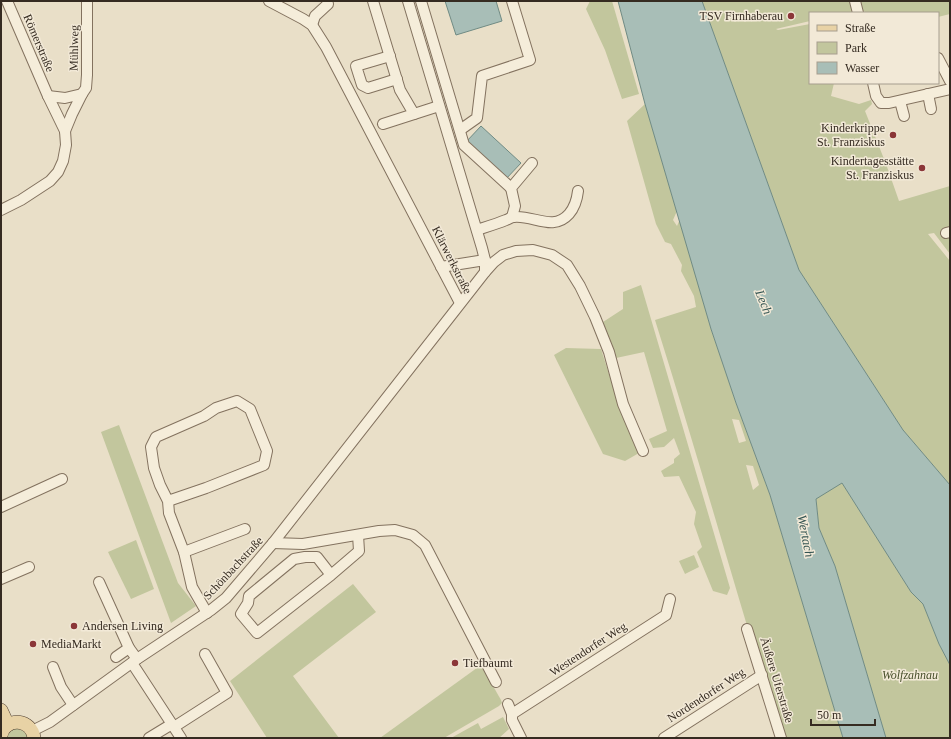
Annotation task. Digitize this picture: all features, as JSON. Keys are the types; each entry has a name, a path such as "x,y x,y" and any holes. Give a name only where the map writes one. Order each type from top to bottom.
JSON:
{"main road":[{"path":"1,710 4,730"},
{"path":"4,730 14,722 20,722 29,726 33,735"}],"street":[{"name":"Römerstraße","path":"1,210 21,200 50,181 58,172 63,161 66,145 65,131 48,96 7,1"},
{"name":"Mühlweg","path":"82,94 86,88 87,75 87,1"},
{"path":"270,1 312,24 315,16 328,4"},
{"path":"373,1 400,90 414,114"},
{"path":"408,1 477,230 485,260 485,272"},
{"path":"421,1 464,145 511,188 516,206 512,217"},
{"path":"460,130 477,118 482,76 530,60 512,1"},
{"path":"855,1 858,12"},
{"name":"Klärwerkstraße","path":"273,543 460,303 312,24"},
{"path":"390,56 356,66 362,85 368,88 397,79"},
{"path":"873,84 876,96 880,103 900,101 949,90 939,61"},
{"name":"Römerstraße","path":"65,131 82,94"},
{"path":"48,96 65,98 82,94"},
{"path":"928,94 931,110"},
{"path":"900,101 904,116"},
{"path":"384,124 439,106"},
{"path":"511,188 532,163"},
{"path":"477,230 508,220 512,217 520,217 543,222 559,222 573,210 577,200 578,191"},
{"path":"460,303 485,272 503,255 516,251 533,250 552,255 566,265 580,286 610,352 623,404 643,451"},
{"path":"441,267 485,260"},
{"path":"168,500 206,488 264,465 267,451 250,409 238,401 216,408 204,416 156,437 151,447 154,468 160,485 168,500 169,513 184,552 192,587 207,613"},
{"path":"1,507 62,479"},
{"path":"184,552 245,529"},
{"name":"Schönbachstraße","path":"33,735 73,705 207,613 226,598 273,543 303,544 395,530 413,535 425,545 466,627 496,682"},
{"path":"331,575 317,557 294,559 249,596 248,603 241,614 257,633 331,575 359,551 358,535"},
{"path":"1,579 29,567"},
{"path":"99,582 135,661 181,738"},
{"name":"Westendorfer Weg","path":"521,738 512,720 510,709 666,615 670,600"},
{"name":"Äußere Uferstraße","path":"748,629 781,738"},
{"path":"116,657 129,648"},
{"path":"150,738 173,726 227,693 204,654"},
{"path":"53,667 62,687 73,705"},
{"name":"Nordendorfer Weg","path":"664,738 762,674"}],"green space":[{"path":"590,1 612,1 639,94 622,99 605,50 586,9"},
{"path":"702,1 950,1 950,14 939,17 939,12 809,12 809,21 776,29 778,30 809,24 809,84 834,84 831,96 859,104 871,100 872,104 865,111 899,201 950,186 950,254 934,233 928,234 950,261 950,485 903,430 799,270"},
{"path":"645,104 677,211 673,220 677,226 680,219 711,329 736,403 770,495 843,738 781,738 655,320 696,307 694,296 681,271 682,265 671,244 665,242 656,224 627,121","holes":["732,419 739,420 746,441 739,443","746,465 753,466 759,485 753,490"]},
{"path":"641,285 730,588 727,595 713,591 697,552 702,547 694,524 696,512 679,476 664,477 661,471 674,463 674,459 680,454 674,438 664,447 653,448 649,439 667,431 644,352 616,358 603,322 623,309 623,292"},
{"path":"566,348 601,349 616,396 639,453 625,461 603,454 554,355"},
{"path":"119,425 178,583 196,606 171,623 101,432"},
{"name":"Wolfzahnau","path":"842,483 911,592 923,604 939,644 950,665 950,738 886,738 835,566 819,528 816,498"},
{"path":"136,540 154,589 131,599 108,552"},
{"path":"694,555 699,567 685,574 679,561"},
{"path":"353,584 376,612 293,676 339,738 267,738 230,681"},
{"path":"481,665 501,700 502,703 499,706 444,738 380,738"},
{"path":"503,717 509,729 499,738 451,738 478,723 481,729"},
{"path":"11,728 23,728 29,738 5,738"}],"water":[{"path":"445,1 496,1 502,21 456,35"},
{"path":"618,1 702,1 799,270 903,430 950,485 950,665 939,644 923,604 911,592 842,483 816,499 819,528 835,566 886,738 843,738 770,495 736,403 711,329 645,104"},
{"path":"481,126 521,163 505,180 466,142"}],"place":[{"name":"TSV Firnhaberau","path":"791,16"},
{"name":"Kinderkrippe St. Franziskus","path":"893,135"},
{"name":"Kindertagesstätte St. Franziskus","path":"922,168"},
{"name":"Andersen Living","path":"74,626"},
{"name":"MediaMarkt","path":"33,644"},
{"name":"Tiefbaumt","path":"455,663"}],"water label":[{"name":"Lech","path":"764,302"},
{"name":"Wertach","path":"806,536"}]}
